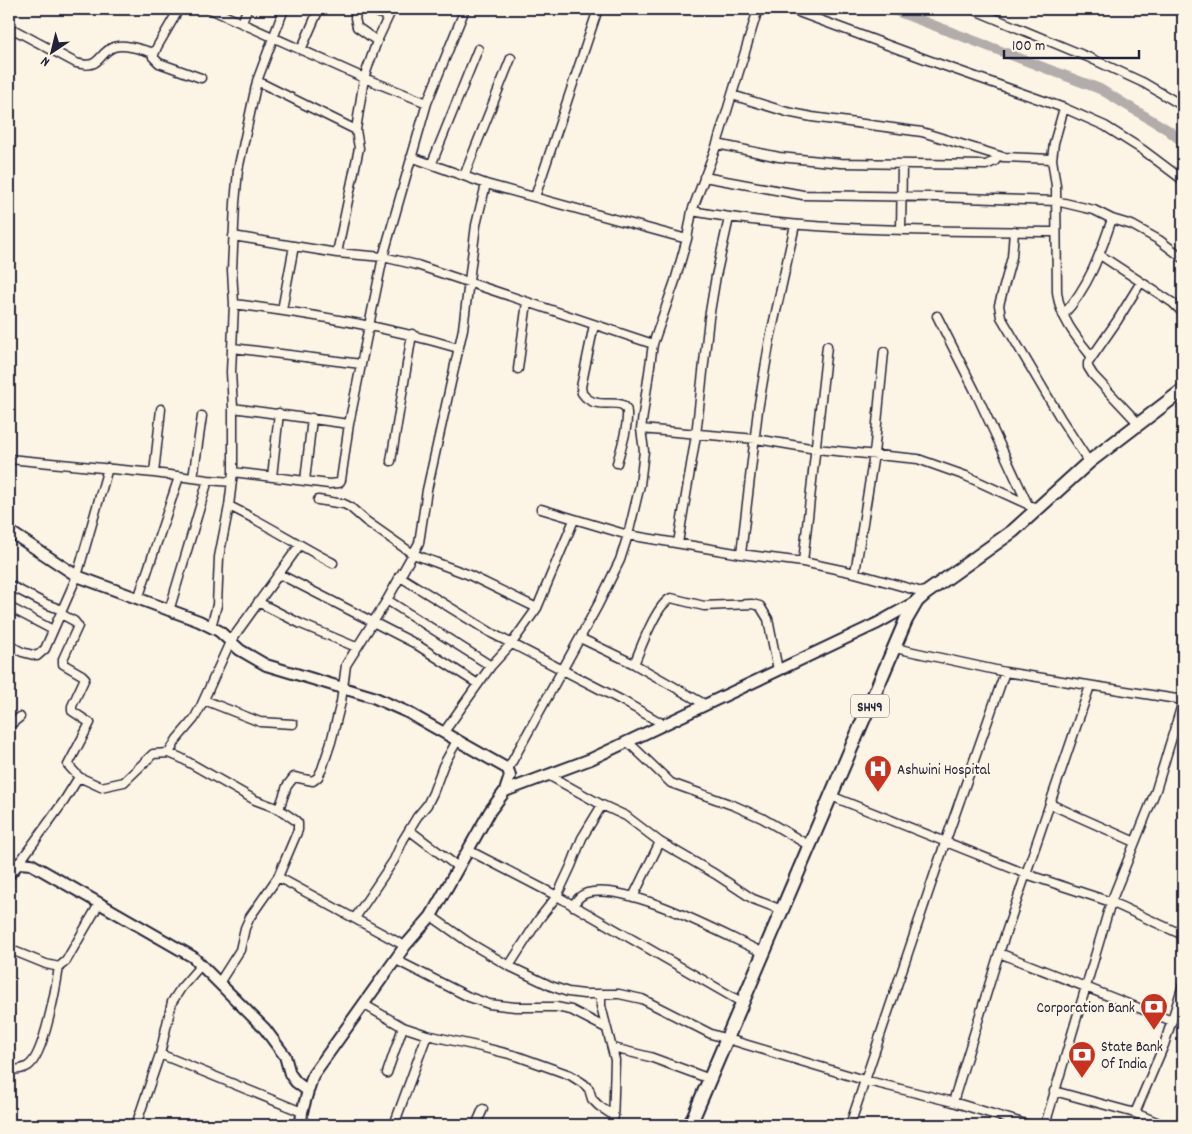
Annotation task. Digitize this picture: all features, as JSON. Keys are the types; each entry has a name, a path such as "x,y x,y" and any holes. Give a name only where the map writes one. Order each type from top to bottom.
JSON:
{"main road":[{"name":"SH49","path":"690,1125 906,620 921,597 1013,531 1033,507 1183,390"}],"street":[{"path":"179,9 154,53 154,60 201,78"},
{"path":"210,9 364,78 427,103"},
{"path":"242,23 247,9"},
{"path":"211,627 217,605 219,557 229,506 233,472 231,372 234,304 232,270 238,170 257,80 284,9"},
{"path":"300,50 319,9"},
{"path":"358,9 355,18 357,27 377,41"},
{"path":"370,9 388,17"},
{"path":"337,253 359,148 356,130 364,78 377,41 392,9"},
{"path":"233,472 329,484 339,483 382,258 427,103 465,9"},
{"path":"535,197 598,9"},
{"path":"508,770 620,560 640,485 644,452 641,429 653,344 675,281 692,211 717,144 758,9"},
{"path":"790,9 1064,108 1105,126 1143,150 1183,180"},
{"path":"972,9 1090,58 1144,84 1183,106"},
{"path":"9,27 83,65 96,62 115,46 154,53"},
{"path":"432,163 478,49"},
{"path":"464,176 511,58"},
{"path":"257,80 356,130"},
{"path":"732,95 787,112 812,117 929,133 997,156 1052,159"},
{"path":"1064,108 1054,143 1052,159 1056,201 1058,303 1072,332 1092,357"},
{"path":"717,144 779,157 841,163 986,165 995,160 997,156"},
{"path":"411,157 486,184 686,239"},
{"path":"901,230 902,164"},
{"path":"704,177 804,195 1056,201 1094,210 1112,219 1132,224 1159,240 1183,258"},
{"path":"279,809 287,786 294,777 313,781 318,777 331,742 344,689 346,665 387,600 419,543 427,490 463,329 476,225 486,184"},
{"path":"692,211 729,218 795,225 901,230 1056,232"},
{"path":"678,543 696,435 709,318 729,218"},
{"path":"1063,315 1080,296 1100,255 1112,219"},
{"path":"741,554 756,440 758,410 770,339 795,225"},
{"path":"1014,231 1012,257 999,305 1001,317 1052,404 1089,462"},
{"path":"233,236 417,265 653,344"},
{"path":"282,310 294,246"},
{"path":"1100,255 1172,303 1183,313"},
{"path":"1139,424 1090,370 1088,362 1117,321 1141,282"},
{"path":"518,369 527,302"},
{"path":"234,304 370,325 412,334 458,348"},
{"path":"937,316 1033,507"},
{"path":"594,325 582,393 590,401 597,404 619,404 626,408 628,412 617,463"},
{"path":"391,461 412,334"},
{"path":"803,562 828,346"},
{"path":"233,348 361,364"},
{"path":"855,573 874,454 884,352"},
{"path":"233,408 349,424"},
{"path":"154,473 161,409"},
{"path":"272,477 279,413"},
{"path":"193,478 202,416"},
{"path":"304,481 312,418"},
{"path":"641,429 918,459 942,466 1033,507"},
{"path":"9,460 108,468 232,482"},
{"path":"9,645 22,652 37,656 45,649 77,576 108,468"},
{"path":"138,599 179,477"},
{"path":"169,611 208,480"},
{"path":"318,500 344,504 413,554 467,574 537,608"},
{"path":"229,506 333,563"},
{"path":"541,509 628,534 741,554 803,562 855,573 921,597"},
{"path":"444,732 491,666 512,643 537,608 574,520"},
{"path":"9,531 77,576 211,627 219,631 230,642 266,665 373,696 444,732 508,770 510,776 505,791 490,810 430,916 405,946 313,1075 302,1112 301,1125"},
{"path":"169,753 177,739 194,718 204,700 230,642 299,546"},
{"path":"279,574 422,648 478,684"},
{"path":"399,576 493,634 621,700 663,724"},
{"path":"9,585 61,612 78,626 63,659 63,664 85,678 72,706 72,711 90,723 68,765 79,778 101,787 122,783 153,754 169,753 198,767 255,800 279,809 298,823 298,830 278,877 250,917 245,928 240,950 219,983"},
{"path":"505,791 591,759 878,623 921,597"},
{"path":"634,664 658,612 667,599 671,598 704,606 752,604 760,606 768,619 778,670"},
{"path":"387,600 491,666"},
{"path":"258,602 302,624 356,647"},
{"path":"9,607 53,630"},
{"path":"580,638 634,664 706,705"},
{"path":"895,648 1005,672 1183,701 1156,790 1110,902 1045,1125"},
{"path":"850,1125 944,843 1005,672"},
{"path":"953,1102 999,954 1090,686"},
{"path":"204,700 260,722 293,724"},
{"path":"9,726 20,717"},
{"path":"355,918 394,860 417,817 427,805 443,766 458,740"},
{"path":"627,741 671,783 735,806 762,818 810,846"},
{"path":"548,775 626,816 660,842 753,899 782,910"},
{"path":"9,874 19,863 79,778"},
{"path":"831,796 944,843 1026,874 1110,902 1183,935"},
{"path":"1050,804 1135,842"},
{"path":"509,966 539,919 557,896 582,838 602,805"},
{"path":"409,830 458,867"},
{"path":"633,897 660,842"},
{"path":"468,850 557,896 743,1003"},
{"path":"19,863 31,864 181,950 201,965 265,1029 285,1056 290,1074 296,1082 308,1091"},
{"path":"278,877 405,946"},
{"path":"573,906 576,901 587,893 605,893 633,897 668,909 764,953"},
{"path":"9,1070 19,1070 28,1066 37,1054 53,1004 59,968 66,961 99,904"},
{"path":"430,916 468,942 509,966 568,992 619,994 642,999 711,1034 864,1080 953,1102 1029,1125"},
{"path":"9,949 59,968"},
{"path":"999,954 1172,1020"},
{"path":"396,960 480,1001 515,1007 556,1007 571,1010 606,1028"},
{"path":"136,1125 160,1054 172,1002 181,988 201,965"},
{"path":"1135,1113 1164,1045 1183,985"},
{"path":"601,994 601,1006 615,1060 613,1125"},
{"path":"363,1004 403,1027 427,1036 517,1056 570,1075 584,1084 589,1089 592,1099 614,1116"},
{"path":"387,1073 403,1027"},
{"path":"394,1125 427,1036"},
{"path":"613,1048 650,1056 710,1079"},
{"path":"160,1054 302,1112"},
{"path":"1054,1091 1135,1113 1164,1125"},
{"path":"476,1125 483,1109"}],"waterway":[{"path":"891,9 1100,89 1168,130 1183,142"}],"place":[{"name":"Ashwini Hospital","path":"878,793"},
{"name":"Corporation Bank","path":"1154,1031"},
{"name":"State Bank Of India","path":"1082,1079"}]}
